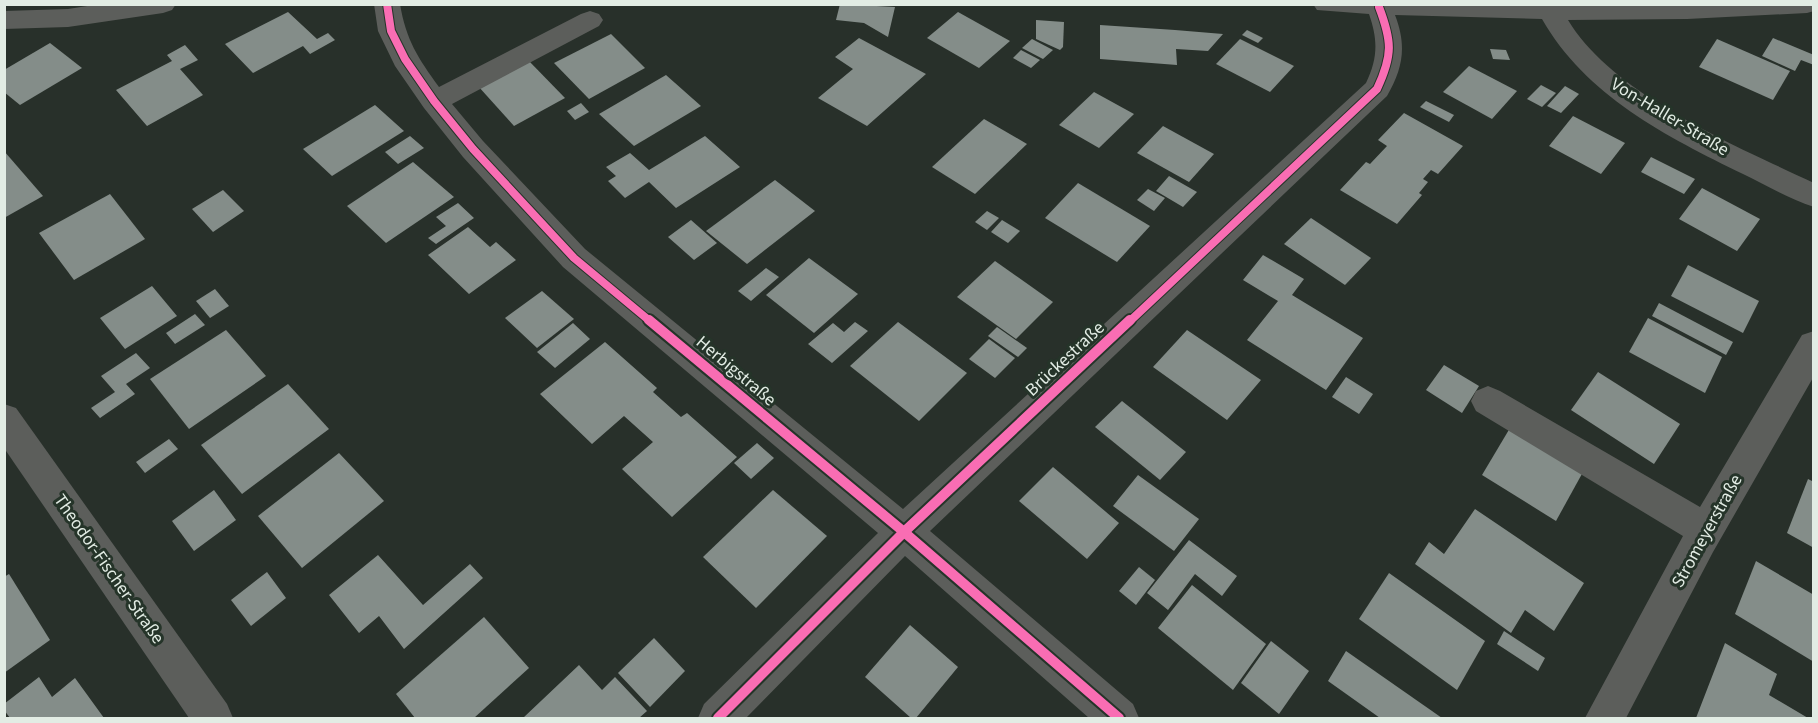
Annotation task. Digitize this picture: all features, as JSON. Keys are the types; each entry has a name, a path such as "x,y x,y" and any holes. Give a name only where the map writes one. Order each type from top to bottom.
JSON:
{"street":[{"path":"4,20 68,18 163,4"},
{"name":"Herbigstraße","path":"387,4 390,31 405,59 434,101 473,149 574,258 904,532 1119,718"},
{"path":"1326,4 1550,11 1707,12 1808,4"},
{"name":"Brückestraße","path":"718,718 904,532 1377,89 1391,62 1389,36 1379,7"},
{"name":"Von-Haller-Straße","path":"1550,11 1557,30 1581,56 1613,84 1662,117 1814,196"},
{"path":"434,101 590,20"},
{"name":"Stromeyerstraße","path":"1605,718 1706,530 1814,345"},
{"path":"1488,400 1706,530"},
{"name":"Theodor-Fischer-Straße","path":"4,419 213,718"}],"building":[{"path":"840,4 895,7 888,37 864,23 836,20"},
{"path":"288,12 317,39 328,33 335,40 310,54 303,46 253,73 225,44"},
{"path":"958,12 1010,41 979,68 927,38"},
{"path":"1036,20 1064,22 1063,47 1060,50 1036,39"},
{"path":"1100,25 1223,34 1208,51 1176,49 1177,65 1100,59"},
{"path":"1247,30 1263,38 1258,43 1242,35"},
{"path":"611,34 645,68 589,99 554,63"},
{"path":"859,38 926,74 867,126 818,98 853,69 835,57"},
{"path":"1773,38 1814,55 1814,65 1801,60 1795,71 1762,56"},
{"path":"1032,39 1053,50 1043,59 1022,48"},
{"path":"1240,39 1294,66 1270,92 1216,64"},
{"path":"1717,39 1790,71 1773,100 1699,67"},
{"path":"50,43 82,68 20,105 4,92 4,70"},
{"path":"185,45 198,60 180,69 203,95 147,126 116,90 172,61 167,55"},
{"path":"1490,49 1506,50 1510,60 1493,59"},
{"path":"1021,50 1040,60 1031,68 1013,58"},
{"path":"528,60 565,98 514,126 478,86"},
{"path":"1469,66 1517,91 1492,119 1443,92"},
{"path":"666,75 701,106 634,146 599,114"},
{"path":"1541,85 1556,93 1542,107 1527,99"},
{"path":"1565,86 1579,94 1561,113 1547,106"},
{"path":"1094,92 1134,114 1099,148 1059,125"},
{"path":"1426,101 1454,115 1449,122 1420,107"},
{"path":"581,103 589,112 575,120 567,111"},
{"path":"375,105 404,131 332,176 303,149"},
{"path":"1404,113 1463,146 1438,174 1431,170 1423,179 1428,182 1419,193 1422,195 1397,224 1340,190 1366,162 1370,164 1387,146 1378,140"},
{"path":"1573,116 1625,143 1601,174 1549,146"},
{"path":"984,119 1027,144 975,194 932,167"},
{"path":"1163,126 1214,154 1189,182 1137,153"},
{"path":"410,136 424,148 398,164 385,152"},
{"path":"705,136 740,167 676,208 649,182 625,198 608,181 616,176 606,167 630,153 649,170"},
{"path":"4,151 43,196 4,218"},
{"path":"1651,157 1695,179 1684,194 1641,172"},
{"path":"413,162 454,197 386,243 347,206"},
{"path":"1169,176 1197,192 1183,207 1156,191"},
{"path":"775,180 815,211 747,264 706,231"},
{"path":"1078,183 1150,226 1117,262 1045,218"},
{"path":"1702,188 1760,219 1737,251 1679,219"},
{"path":"1148,189 1165,198 1154,211 1137,200"},
{"path":"223,190 244,211 213,232 192,209"},
{"path":"110,194 145,239 74,280 39,233"},
{"path":"458,203 474,218 436,244 428,238 446,226 436,217"},
{"path":"987,211 999,218 987,230 975,222"},
{"path":"1311,218 1371,258 1345,285 1284,244"},
{"path":"691,220 717,243 694,260 668,237"},
{"path":"1002,220 1020,231 1008,243 991,232"},
{"path":"468,227 490,247 496,242 516,260 469,294 428,255"},
{"path":"1263,255 1304,279 1292,295 1363,338 1326,390 1247,340 1278,301 1243,280"},
{"path":"809,258 858,294 814,333 766,295"},
{"path":"995,261 1053,302 1016,339 957,297"},
{"path":"1688,265 1759,301 1743,333 1671,296"},
{"path":"766,268 779,277 751,301 738,291"},
{"path":"152,286 177,316 125,349 100,318"},
{"path":"215,289 229,306 210,318 196,301"},
{"path":"542,291 574,319 537,348 505,318"},
{"path":"1659,303 1733,342 1726,355 1652,316"},
{"path":"195,314 205,325 175,344 166,333"},
{"path":"1648,318 1722,357 1705,393 1629,352"},
{"path":"855,322 868,331 832,363 808,344 833,323 844,332"},
{"path":"898,322 967,373 919,421 850,366"},
{"path":"573,323 590,339 555,368 537,352"},
{"path":"997,327 1027,348 1018,357 988,336"},
{"path":"226,330 266,376 189,429 150,379"},
{"path":"1187,330 1261,380 1227,420 1153,367"},
{"path":"989,339 1015,358 995,378 969,359"},
{"path":"605,342 657,388 653,392 681,417 687,413 737,457 672,517 622,469 653,442 624,416 592,444 540,394"},
{"path":"136,353 150,368 126,384 135,394 100,418 91,408 115,392 101,376"},
{"path":"1444,365 1479,386 1462,413 1426,390"},
{"path":"1598,372 1680,424 1654,464 1571,410"},
{"path":"1346,377 1373,394 1359,414 1332,397"},
{"path":"288,384 329,429 242,494 201,445"},
{"path":"1122,401 1186,452 1160,480 1095,427"},
{"path":"1510,428 1583,472 1556,521 1482,475"},
{"path":"169,439 178,449 145,473 136,462"},
{"path":"757,443 774,458 751,479 734,463"},
{"path":"339,453 384,501 302,568 258,516"},
{"path":"1053,467 1119,523 1087,559 1019,501"},
{"path":"1138,475 1199,519 1174,551 1113,506"},
{"path":"1808,479 1814,482 1814,548 1787,533"},
{"path":"214,490 236,520 194,551 172,521"},
{"path":"773,490 827,536 756,608 703,557"},
{"path":"1475,509 1584,583 1554,631 1525,610 1511,633 1415,564 1429,542 1444,554"},
{"path":"1189,540 1237,576 1222,596 1195,574 1168,610 1147,593"},
{"path":"378,555 423,605 470,564 483,578 404,649 379,616 359,633 329,595"},
{"path":"1756,561 1814,595 1814,662 1735,614"},
{"path":"1139,567 1155,580 1136,605 1119,591"},
{"path":"267,572 286,598 251,626 231,600"},
{"path":"1389,573 1485,641 1457,690 1359,619"},
{"path":"9,574 50,640 4,673 4,577"},
{"path":"1192,585 1266,644 1233,690 1158,628"},
{"path":"484,617 529,668 474,718 415,718 396,694"},
{"path":"910,625 958,667 916,718 911,718 865,677"},
{"path":"1504,631 1545,658 1538,671 1497,644"},
{"path":"654,638 685,671 650,707 618,673"},
{"path":"1271,641 1309,671 1279,714 1241,683"},
{"path":"1725,643 1777,674 1769,695 1808,718 1696,718"},
{"path":"1346,651 1442,718 1380,718 1328,681"},
{"path":"579,665 602,690 615,677 647,711 639,718 523,718"},
{"path":"39,677 52,697 75,678 104,718 10,718 4,710 4,704"}],"cycle path":[{"path":"387,4 391,31 405,59 434,101 473,149 574,258 904,532 1119,718"},
{"path":"718,718 904,532 1377,89 1390,57 1390,40 1379,7"}]}
